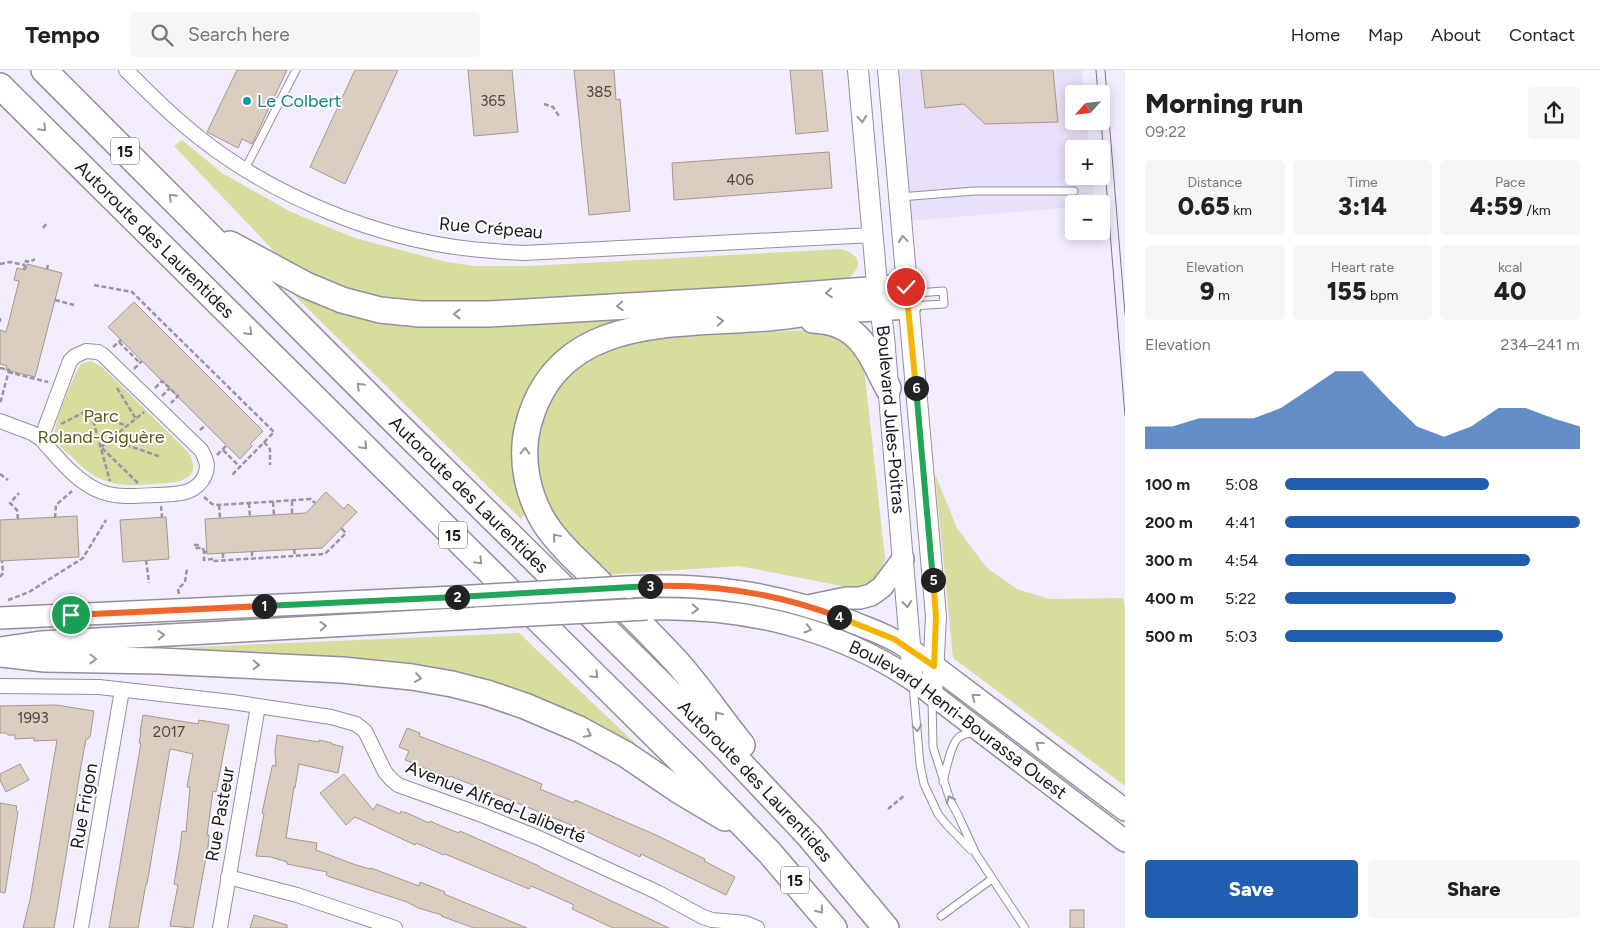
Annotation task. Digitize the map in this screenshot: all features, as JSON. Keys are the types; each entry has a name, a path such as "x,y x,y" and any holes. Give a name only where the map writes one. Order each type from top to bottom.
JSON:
{"highway":[{"name":"Autoroute des Laurentides","path":"44,70 394,421 755,778 834,864 886,928"},
{"name":"Autoroute des Laurentides","path":"0,86 691,771 753,834 834,928"},
{"path":"206,232 323,293 364,306 406,313 489,314 749,299 907,297"},
{"path":"834,864 676,661 550,531 533,499 526,472 525,450 527,430 537,400 547,383 569,358 583,348 614,334 672,324 768,318 821,312 879,298"},
{"path":"768,318 828,321 848,329 865,346 888,388"},
{"path":"0,654 44,659 159,661 333,669 412,677 452,684 525,706 579,729 624,754 678,790 753,834"}],"main road":[{"path":"807,606 871,595 882,587 902,559"},
{"name":"Boulevard Henri-Bourassa Ouest","path":"4,609 455,597 652,586 707,587 760,594 832,614 888,636 934,666 1125,810"},
{"name":"Boulevard Henri-Bourassa Ouest","path":"0,648 42,642 647,609 678,608 720,611 778,620 816,632 858,649 896,668 1125,841"}],"street":[{"name":"Rue Crépeau","path":"126,70 156,100 202,140 245,169 295,197 346,219 425,241 470,249 524,253 873,235"},
{"name":"Boulevard Jules-Poitras","path":"858,70 913,680"},
{"name":"Boulevard Jules-Poitras","path":"888,70 936,616 932,694"},
{"path":"0,421 32,433 41,439 77,476 94,488 115,496 130,497 187,492 199,485 208,468 207,461 201,450 109,360 93,351 80,353 70,361 41,439"},
{"name":"Avenue Alfred-Laliberté","path":"0,686 69,686 122,690 319,714 356,724 368,734 385,772 398,785 539,838 657,892 702,917 712,920 745,923 757,928"},
{"name":"Rue Frigon","path":"81,928 122,690"},
{"name":"Rue Pasteur","path":"220,928 258,706"},
{"path":"228,877 297,895 395,928"}],"lane":[{"path":"245,169 296,70"},
{"path":"899,197 974,191 1074,191"},
{"path":"913,680 920,764 924,784 932,804 946,824 976,854"},
{"path":"932,694 933,747 943,783 976,854 1025,928"},
{"path":"943,783 951,752 957,739 967,733 980,731"},
{"path":"941,916 992,879"}],"path":[{"path":"544,104 553,107 559,116"},
{"path":"43,228 48,223"},
{"path":"24,270 26,261 30,262 35,259"},
{"path":"0,264 10,262 25,266"},
{"path":"47,269 48,265"},
{"path":"94,285 132,292 274,432 231,476"},
{"path":"55,300 74,305"},
{"path":"146,314 150,310"},
{"path":"166,335 171,331"},
{"path":"111,348 120,341 141,362 134,370"},
{"path":"0,368 9,370 8,372 50,383"},
{"path":"0,404 8,372"},
{"path":"154,389 162,381 178,396 169,405"},
{"path":"117,388 136,419"},
{"path":"161,397 170,388"},
{"path":"230,399 235,394"},
{"path":"61,424 90,409 111,485"},
{"path":"101,447 148,409"},
{"path":"91,413 127,426"},
{"path":"252,419 256,415"},
{"path":"197,433 206,424"},
{"path":"113,438 115,441 161,456"},
{"path":"264,442 270,449 270,465"},
{"path":"216,455 227,446"},
{"path":"101,447 143,487"},
{"path":"223,450 240,467"},
{"path":"0,474 8,480"},
{"path":"55,518 56,505 72,490"},
{"path":"18,493 10,503 17,510 18,520"},
{"path":"203,496 212,504 219,505 311,499 315,503"},
{"path":"292,500 292,514"},
{"path":"273,501 274,515"},
{"path":"249,503 250,517"},
{"path":"161,504 162,517"},
{"path":"219,505 220,518"},
{"path":"4,609 83,558 106,520"},
{"path":"199,545 194,545 195,548 203,548 205,552 204,560 325,554 346,533 341,528"},
{"path":"294,549 295,556"},
{"path":"252,551 252,558"},
{"path":"222,553 223,560"},
{"path":"146,560 149,584"},
{"path":"0,577 3,574 2,561"},
{"path":"179,597 178,590 185,582 187,568"},
{"path":"888,809 905,795"}],"shaded area":[{"path":"900,70 1082,70 1083,85 1065,85 1065,130 1088,130 1088,140 1065,140 1065,185 1093,185 1093,195 1065,195 1065,208 910,221"}],"green space":[{"path":"182,140 222,173 291,212 355,238 442,261 473,266 530,266 841,249 853,255 858,263 855,271 845,280 481,305 390,303 338,290 288,266 174,146"},
{"path":"296,290 331,305 629,314 629,322 548,367 526,512 521,519 293,294"},
{"path":"809,330 841,339 856,352 864,367 885,558 881,572 872,581 863,586 842,586 739,566 602,575 549,511 537,484 534,456 541,412 570,371 587,359 641,339"},
{"name":"Parc Roland-Giguère","path":"91,361 102,367 188,452 193,462 193,470 190,475 185,479 170,483 133,485 107,482 81,466 61,447 55,435 57,421 69,388 81,364"},
{"path":"935,474 957,528 987,568 1017,589 1049,599 1123,598 1125,610 1125,786 953,658"},
{"path":"519,633 640,748 633,754 491,689 85,652"}],"building":[{"name":"Le Colbert","path":"237,70 287,70 252,144 242,139 238,148 207,132"},
{"path":"355,70 398,70 345,184 310,167"},
{"path":"468,70 512,70 518,132 474,136"},
{"path":"574,70 614,70 616,100 620,99 630,211 589,215"},
{"path":"790,70 822,70 828,131 796,134"},
{"path":"921,70 1053,70 1058,122 985,124 964,104 925,108"},
{"path":"829,152 832,188 674,200 672,163"},
{"path":"27,264 62,273 35,377 6,370 7,366 0,364 0,330 6,332 8,325 19,281 14,280 17,268 26,270"},
{"path":"134,302 263,431 250,444 252,446 240,459 108,327"},
{"path":"326,492 344,509 348,504 357,512 322,548 207,554 205,519 306,513"},
{"path":"77,516 79,557 0,561 0,520"},
{"path":"166,517 169,559 123,562 120,520"},
{"path":"56,705 94,711 90,737 86,739 81,766 54,928 23,928 30,900 57,740 34,741 34,738 15,739 15,735 0,733 0,706"},
{"path":"143,715 198,724 199,720 229,725 216,792 213,791 207,835 209,835 208,847 193,928 170,926 178,885 174,884 182,831 186,832 190,787 187,787 193,754 170,749 138,928 109,928 141,743 139,743"},
{"path":"407,728 420,733 419,736 542,784 540,789 574,803 575,800 656,835 705,859 704,861 735,877 726,895 641,854 640,857 581,829 450,776 449,778 405,760 409,751 399,747"},
{"path":"277,735 319,742 319,740 343,747 338,773 299,764 286,838 317,843 316,850 419,886 420,882 445,892 444,894 527,928 474,928 418,908 407,902 330,877 326,875 327,872 287,864 287,862 271,857 256,856 264,814 262,813 272,767 273,765 276,766"},
{"path":"20,764 29,780 6,792 0,780 0,774"},
{"path":"344,774 373,810 377,804 400,814 401,811 405,812 429,823 430,821 459,833 460,831 539,866 669,928 613,928 572,909 574,905 552,895 531,886 529,889 445,854 416,843 415,845 355,817 346,825 320,793"},
{"path":"0,803 17,806 16,810 18,812 5,893 0,892"},
{"path":"1070,910 1084,910 1084,928 1070,928"},
{"path":"254,915 287,925 287,928 250,928"}],"tram line":[{"path":"1096,70 1097,85"},
{"path":"1105,70 1125,314"},
{"path":"1102,130 1125,416"}],"place":[{"name":"Le Colbert","path":"247,101"}],"route":[{"path":"71,615 652,586 707,587 777,598 832,614 894,639 934,666 936,616 906,287"}]}
